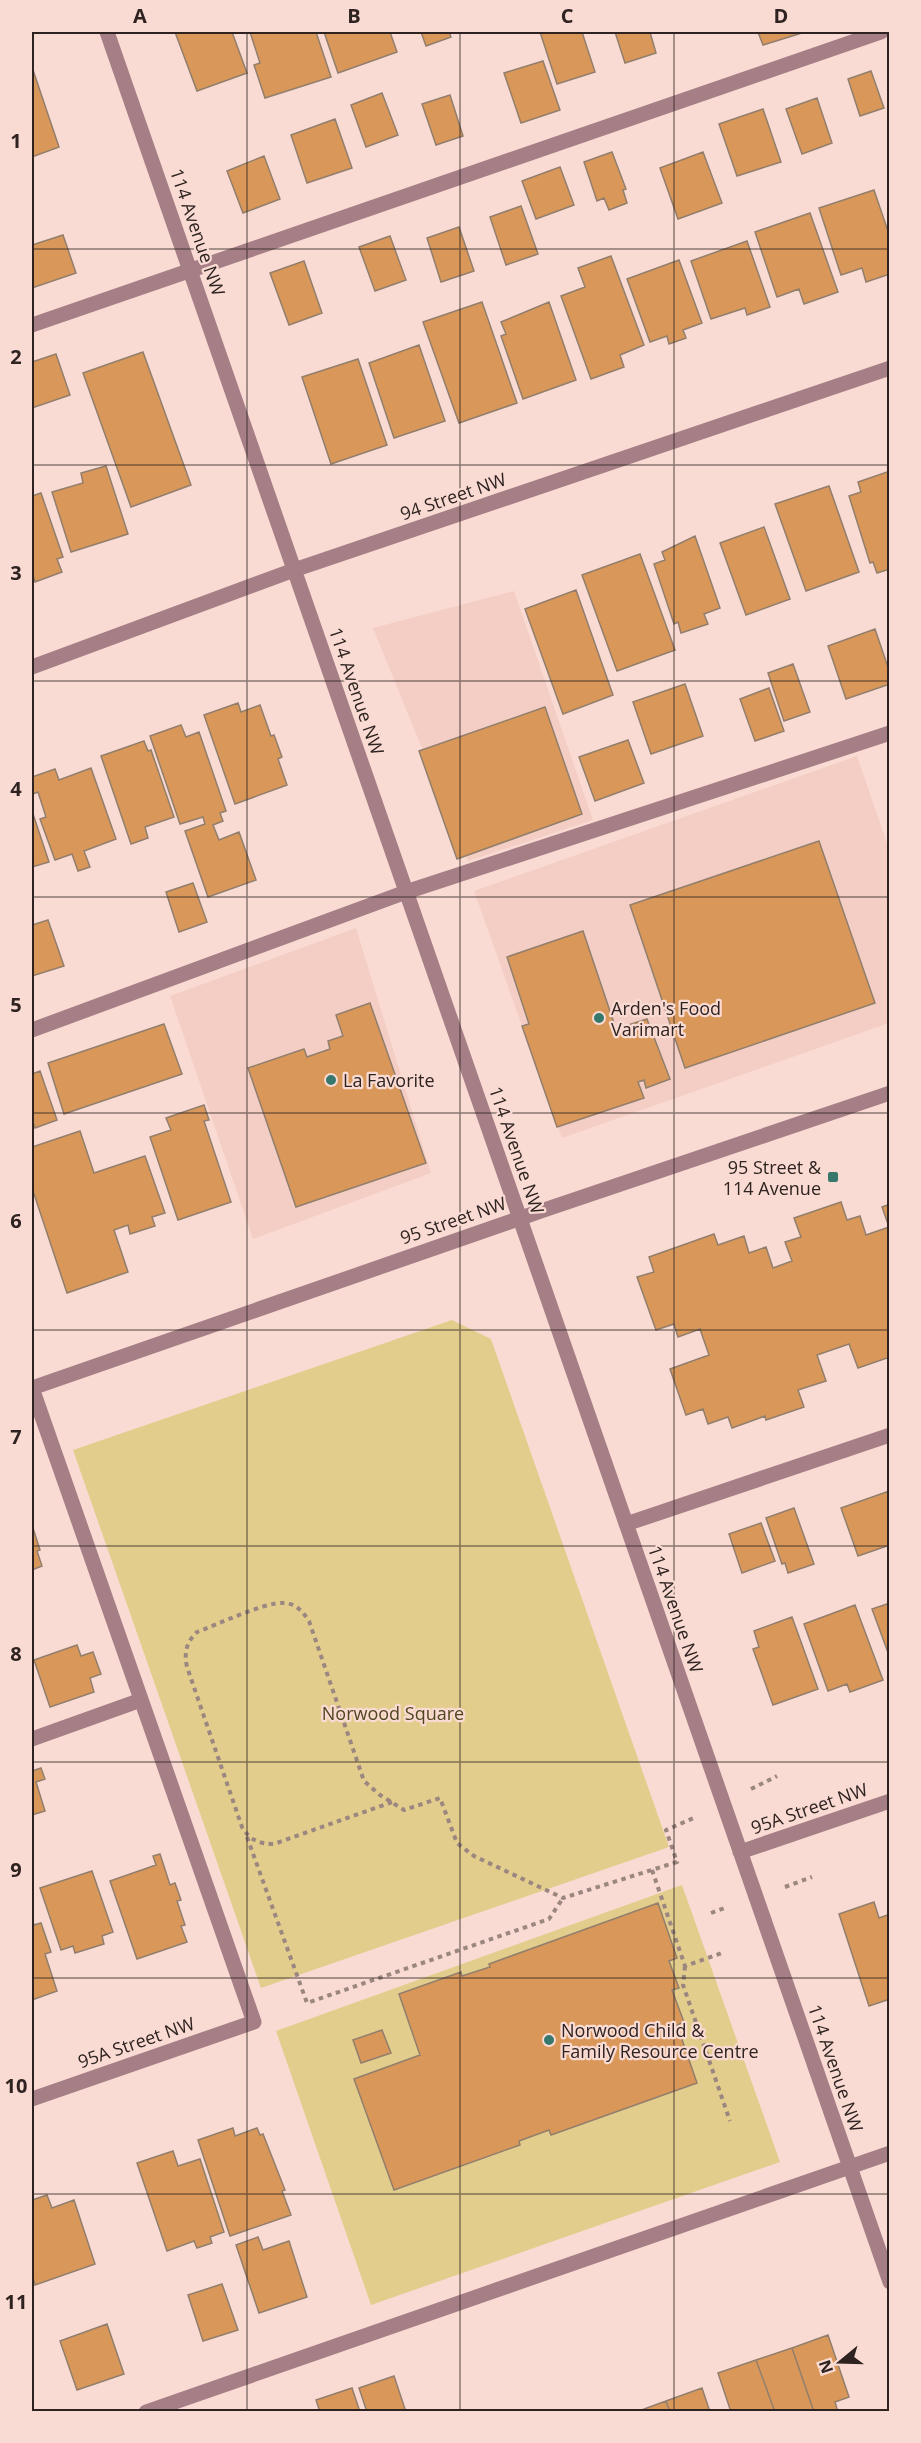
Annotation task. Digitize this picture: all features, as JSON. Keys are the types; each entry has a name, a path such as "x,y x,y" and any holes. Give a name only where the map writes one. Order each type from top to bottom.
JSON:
{"street":[{"name":"114 Avenue NW","path":"107,32 890,2282"},
{"path":"32,325 881,32"},
{"name":"94 Street NW","path":"32,667 294,570 890,368"},
{"path":"32,1030 406,892 890,733"},
{"name":"95 Street NW","path":"32,1388 520,1218 890,1093"},
{"path":"32,1388 141,1700 32,1739"},
{"path":"626,1524 890,1436"},
{"name":"95A Street NW","path":"32,2099 254,2022 141,1700"},
{"name":"95A Street NW","path":"740,1852 890,1801"},
{"path":"146,2412 890,2153"}],"path":[{"path":"563,1898 474,1856 457,1843 440,1798 404,1810 364,1781 309,1622 302,1611 292,1605 274,1604 197,1632 186,1646 187,1667 242,1827 307,2003 549,1919 563,1898 677,1862 666,1830 777,1776"},
{"path":"246,1835 264,1844 274,1844 392,1802"},
{"path":"652,1870 686,1966 683,1985 730,2121"},
{"path":"686,1966 725,1952"}],"shaded area":[{"path":"514,591 593,820 468,861 373,628"},
{"path":"857,756 889,849 889,1023 562,1138 474,891"},
{"path":"356,928 431,1173 253,1239 170,996"}],"green space":[{"name":"Norwood Square","path":"452,1320 491,1339 669,1847 261,1988 73,1450"},
{"path":"682,1885 780,2162 371,2305 276,2031"}],"building":[{"path":"175,32 232,32 247,73 197,91"},
{"path":"250,32 316,32 331,77 265,98 254,65 260,63"},
{"path":"324,32 390,32 397,52 338,73"},
{"path":"421,32 449,32 451,37 426,46"},
{"path":"540,32 582,32 595,72 557,84"},
{"path":"615,32 650,32 656,53 625,63"},
{"path":"758,32 805,32 763,45"},
{"path":"543,61 560,110 521,123 504,73"},
{"path":"32,67 59,147 32,157"},
{"path":"871,71 884,108 860,116 848,79"},
{"path":"382,93 398,135 366,147 351,105"},
{"path":"450,95 463,136 436,145 422,104"},
{"path":"817,98 832,143 802,154 786,109"},
{"path":"763,109 781,162 737,176 719,124"},
{"path":"335,119 352,168 307,183 291,135"},
{"path":"612,152 626,189 623,190 627,203 609,210 604,198 597,201 584,162"},
{"path":"703,152 722,203 678,219 660,168"},
{"path":"264,156 280,199 243,213 227,171"},
{"path":"560,167 574,205 536,219 522,181"},
{"path":"874,190 890,237 890,274 866,282 862,268 841,275 819,208"},
{"path":"521,206 538,254 506,265 490,217"},
{"path":"810,213 838,292 804,304 799,289 777,297 755,232"},
{"path":"459,227 474,271 441,282 427,238"},
{"path":"63,235 76,273 32,288 32,245"},
{"path":"390,236 406,280 375,291 359,247"},
{"path":"747,241 770,307 747,315 745,308 711,319 691,261"},
{"path":"611,256 644,345 620,355 624,367 591,379 561,296 585,287 578,268"},
{"path":"679,260 702,323 683,330 686,338 669,344 667,336 650,342 627,279"},
{"path":"304,261 322,313 289,325 270,273"},
{"path":"482,302 517,403 459,423 423,322"},
{"path":"549,302 576,380 523,399 501,336 506,334 501,322"},
{"path":"419,345 445,421 394,438 369,363"},
{"path":"143,352 191,485 131,507 83,373"},
{"path":"56,354 70,395 32,408 32,362"},
{"path":"358,359 387,445 331,464 302,377"},
{"path":"106,466 128,534 71,552 52,492 83,483 81,473"},
{"path":"890,471 890,569 877,573 873,562 870,563 849,496 861,492 858,482"},
{"path":"829,486 859,572 806,591 775,504"},
{"path":"41,493 63,557 57,559 62,572 35,582 32,572 32,496"},
{"path":"764,527 790,599 746,615 720,543"},
{"path":"695,536 720,608 704,614 708,624 681,633 678,622 674,624 654,564 665,560 662,552"},
{"path":"640,554 675,650 617,671 582,575"},
{"path":"576,590 613,695 563,714 525,609"},
{"path":"875,629 890,673 890,684 846,699 828,646"},
{"path":"793,664 810,712 784,721 768,673"},
{"path":"685,684 703,736 651,754 633,702"},
{"path":"769,688 784,731 755,741 740,699"},
{"path":"238,703 241,712 260,705 271,736 274,735 282,757 278,759 287,785 235,804 204,715"},
{"path":"545,707 582,814 457,859 419,751"},
{"path":"181,725 186,737 199,732 226,811 220,813 223,821 213,825 219,840 239,832 256,880 208,897 185,831 205,824 203,817 180,824 150,736"},
{"path":"628,740 644,783 595,801 579,757"},
{"path":"144,741 148,751 151,750 174,817 145,827 148,838 131,844 101,756"},
{"path":"91,768 116,839 84,851 90,867 78,871 72,854 55,860 40,819 46,817 38,792 33,794 32,777 55,769 59,780"},
{"path":"32,811 49,862 32,867"},
{"path":"819,841 875,1003 685,1068 630,905"},
{"path":"193,883 207,922 179,932 166,892"},
{"path":"48,920 64,966 32,976 32,925"},
{"path":"583,931 616,1029 647,1019 670,1079 646,1088 644,1080 638,1082 644,1098 557,1127 522,1026 529,1024 507,957"},
{"path":"370,1003 426,1163 296,1207 248,1068 304,1049 307,1057 330,1049 328,1041 343,1036 336,1015"},
{"path":"164,1024 182,1074 64,1114 48,1063"},
{"path":"40,1071 57,1120 35,1128 32,1119 32,1074"},
{"path":"204,1105 209,1120 204,1121 231,1202 178,1220 150,1137 171,1130 166,1118"},
{"path":"80,1131 94,1173 145,1156 165,1213 152,1217 155,1226 130,1234 128,1225 114,1230 128,1272 67,1293 32,1188 32,1147"},
{"path":"841,1202 847,1220 860,1216 866,1235 889,1227 882,1207 890,1204 890,1357 858,1368 849,1344 817,1355 826,1381 798,1390 804,1407 766,1420 765,1416 732,1428 728,1417 708,1424 703,1409 686,1415 670,1369 709,1355 700,1329 678,1337 674,1324 656,1330 637,1277 654,1272 649,1257 714,1234 718,1245 744,1236 749,1253 766,1247 773,1268 792,1261 785,1242 801,1237 794,1218"},
{"path":"889,1491 890,1545 858,1556 841,1508"},
{"path":"794,1508 814,1564 788,1573 785,1563 782,1564 766,1518"},
{"path":"761,1523 775,1561 742,1573 729,1534"},
{"path":"32,1525 40,1550 37,1551 42,1566 32,1570"},
{"path":"890,1603 890,1658 872,1609"},
{"path":"855,1605 883,1680 850,1692 847,1684 828,1691 804,1624"},
{"path":"792,1617 818,1689 773,1705 753,1649 759,1647 754,1631"},
{"path":"77,1645 81,1656 93,1652 101,1674 90,1678 94,1692 50,1707 34,1660"},
{"path":"41,1768 45,1779 36,1782 45,1811 32,1815 32,1771"},
{"path":"160,1854 170,1885 175,1883 181,1900 177,1901 185,1925 181,1926 187,1942 137,1959 110,1881 156,1865 153,1856"},
{"path":"92,1871 113,1932 102,1936 104,1944 75,1953 73,1946 61,1950 40,1888"},
{"path":"874,1902 879,1918 890,1914 890,2007 887,2000 869,2006 839,1914"},
{"name":"Norwood Child & Family Resource Centre","path":"658,1903 677,1958 669,1961 679,1988 672,1990 684,2022 677,2025 697,2083 551,2135 549,2130 519,2141 520,2145 394,2190 354,2079 420,2055 399,1994 461,1972 462,1976 490,1967 489,1964"},
{"path":"32,1918 34,1925 41,1923 51,1952 45,1954 57,1991 32,2000"},
{"path":"382,2030 391,2053 361,2063 353,2040"},
{"path":"233,2128 235,2136 257,2128 260,2135 263,2134 285,2190 282,2191 291,2215 230,2236 198,2140"},
{"path":"173,2151 178,2166 200,2159 224,2232 210,2237 212,2243 197,2248 194,2241 167,2251 137,2163"},
{"path":"47,2195 52,2208 74,2200 95,2264 35,2285 32,2274 32,2200"},
{"path":"258,2237 263,2250 289,2241 307,2297 259,2313 236,2245"},
{"path":"222,2284 238,2330 203,2341 188,2295"},
{"path":"107,2324 124,2374 77,2390 60,2341"},
{"path":"828,2335 849,2397 835,2402 838,2412 814,2412 792,2348"},
{"path":"792,2348 814,2412 775,2412 756,2360"},
{"path":"756,2360 775,2412 731,2412 718,2373"},
{"path":"394,2376 406,2412 367,2412 359,2388"},
{"path":"352,2388 360,2412 320,2412 316,2400"},
{"path":"702,2388 710,2412 670,2412 666,2401"},
{"path":"666,2401 670,2412 636,2412"}],"place":[{"name":"Arden's Food Varimart","path":"599,1018"},
{"name":"La Favorite","path":"331,1080"},
{"name":"95 Street & 114 Avenue","path":"833,1177"},
{"name":"Norwood Child & Family Resource Centre","path":"549,2040"}]}
